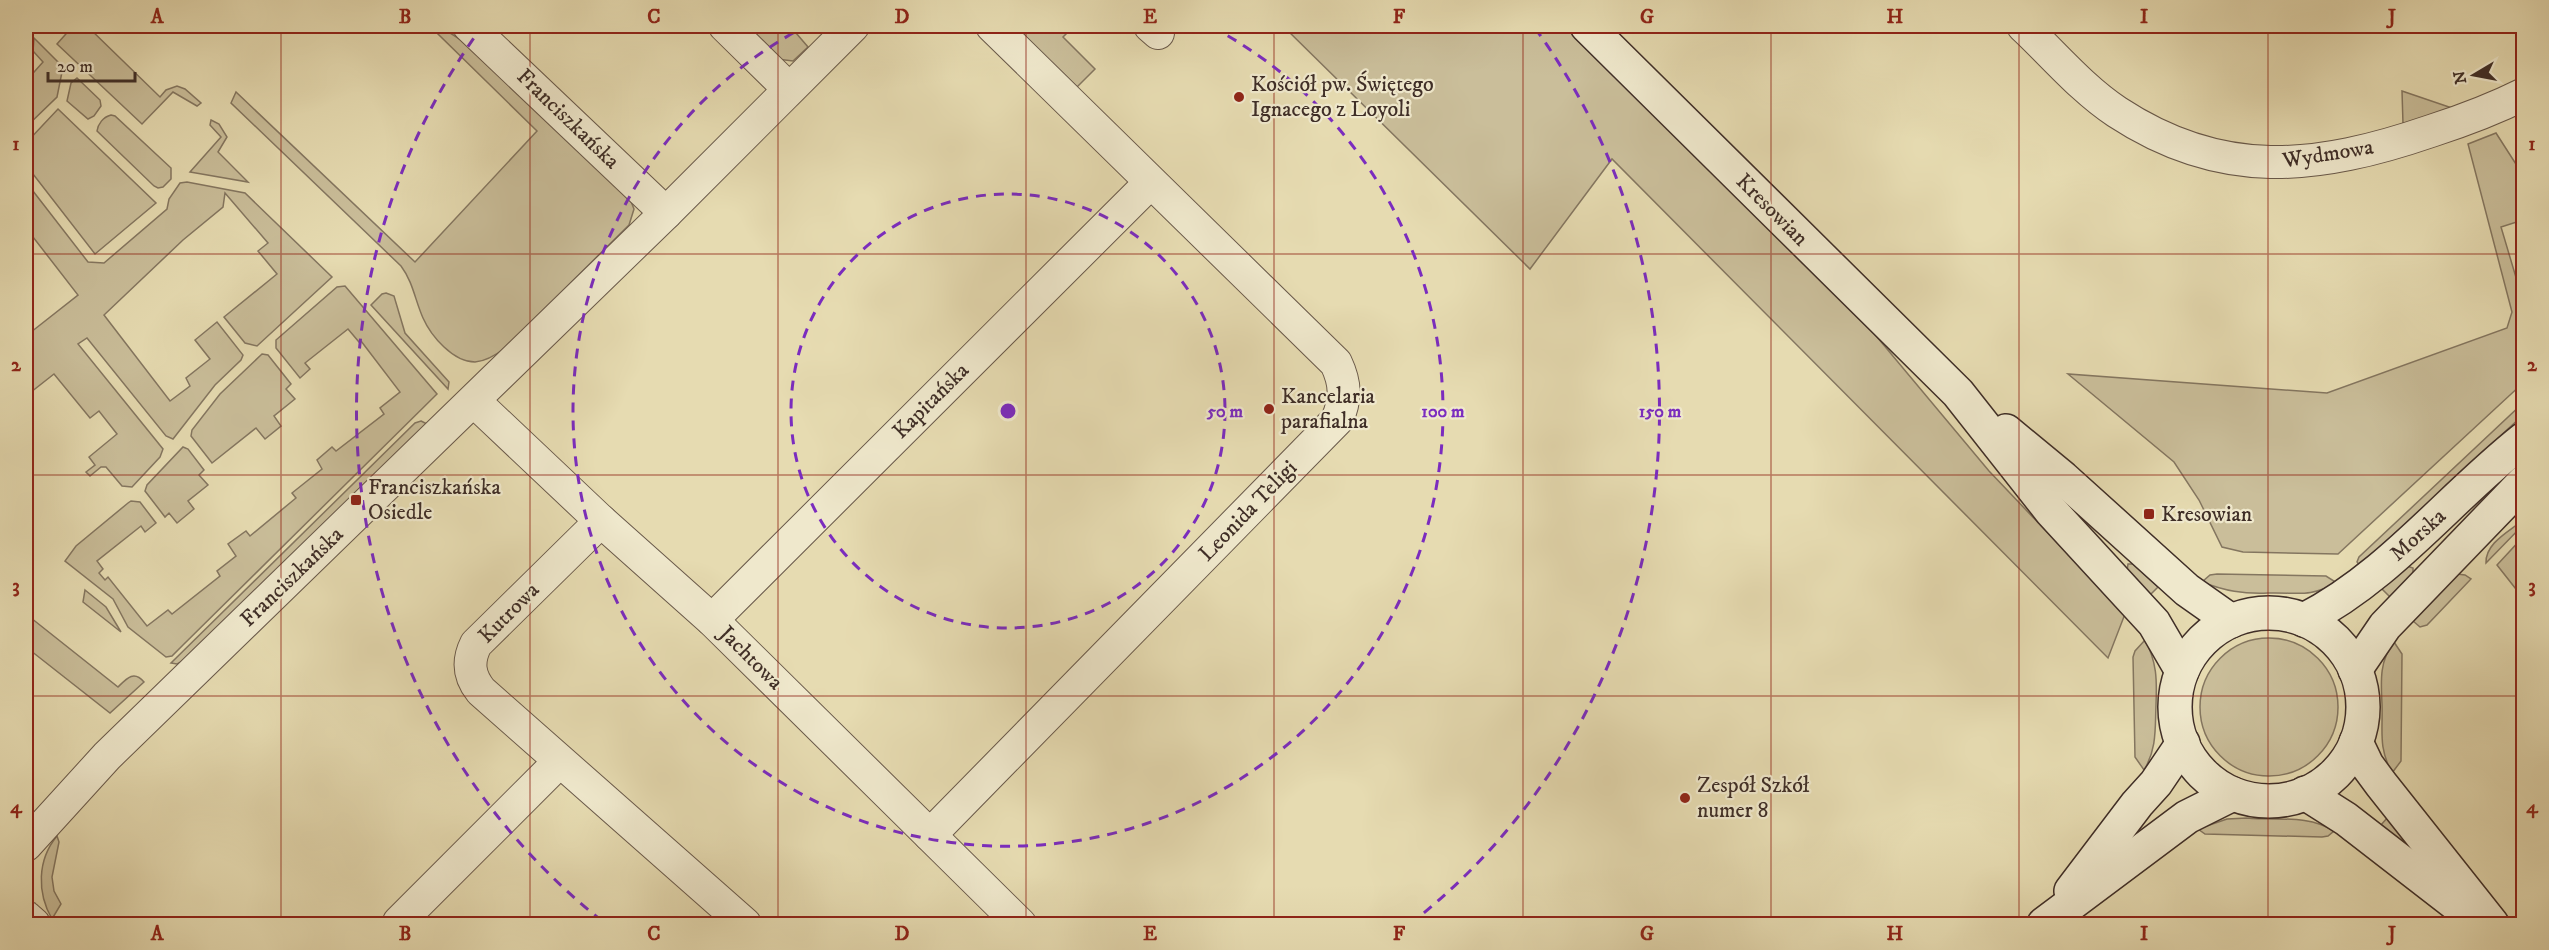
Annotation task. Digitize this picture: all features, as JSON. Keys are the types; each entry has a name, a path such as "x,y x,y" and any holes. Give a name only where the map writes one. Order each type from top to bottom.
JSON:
{"main road":[{"name":"Kresowian","path":"1587,26 1958,393 2063,478 2187,590 2231,621"},
{"name":"Kresowian","path":"1958,393 2051,511 2154,623 2182,671"},
{"name":"Morska","path":"2304,620 2349,595 2375,574 2523,439"},
{"name":"Morska","path":"2355,670 2385,626 2523,482"},
{"path":"2271,613 2304,620 2335,640 2355,670 2362,702 2362,718 2355,742 2338,770 2326,781 2305,793 2269,801 2233,794 2200,770 2183,743 2176,711 2176,694 2182,671 2205,639 2231,621 2250,615 2271,613"},
{"path":"2355,742 2367,765 2381,784 2492,924"},
{"path":"2047,922 2137,804 2156,783 2183,743"},
{"path":"2305,793 2346,819 2483,924"},
{"path":"2047,922 2187,817 2233,794"}],"street":[{"name":"Franciszkańska","path":"469,26 666,213"},
{"path":"724,26 789,89"},
{"name":"Franciszkańska","path":"26,845 107,756 474,401 853,26"},
{"name":"Leonida Teligi","path":"930,835 1337,420 1344,404 1345,389 1336,363 992,26"},
{"name":"Wydmowa","path":"2024,26 2089,89 2116,111 2148,129 2198,151 2233,159 2301,163 2332,158 2400,142 2459,122 2523,94"},
{"name":"Kapitańska","path":"712,620 1150,183"},
{"name":"Jachtowa","path":"474,401 601,521 712,620 1020,924"},
{"name":"Kutrowa","path":"601,521 476,644 470,659 471,676 481,691 559,762 745,924"},
{"path":"399,922 559,762"},
{"path":"26,917 34,924"}],"shaded area":[{"path":"73,26 87,26 160,97 166,90 177,86 185,89 201,103 197,106 173,92 142,124 57,44"},
{"path":"739,26 790,26 808,47 793,61 777,59"},
{"path":"1015,26 1074,26 1063,37 1095,69 1077,87"},
{"path":"1283,26 1567,26 1872,331 1989,471 2125,614 2108,658 1612,159 1530,269"},
{"path":"444,29 472,47 628,194 634,209 629,225 505,348 491,357 475,362 459,358 437,340 423,318 411,285 401,266 231,103 236,92 415,262 537,131 438,34"},
{"path":"34,38 63,67 57,97 26,127 26,81 43,62 33,51"},
{"path":"77,78 100,100 101,106 94,116 88,119 67,101 71,83"},
{"path":"2402,91 2452,108 2403,124"},
{"path":"58,109 156,203 95,254 26,165 26,143"},
{"path":"111,115 115,116 171,168 171,179 163,187 154,186 97,131 101,121"},
{"path":"211,120 219,124 227,137 218,152 248,182 190,172 221,137 210,125"},
{"path":"2496,133 2523,175 2523,220 2501,227 2523,301 2523,383 2338,554 2243,552 2222,547 2199,500 2174,462 2068,374 2327,393 2507,328 2512,312 2468,144"},
{"path":"26,182 88,262 104,263 167,209 169,199 180,183 187,182 245,193 332,277 257,346 245,343 224,317 277,274 258,251 268,243 225,193 223,207 183,240 104,315 170,401 190,386 186,378 210,359 195,340 217,322 243,355 241,360 215,385 173,439 166,436 87,338 78,344 163,449 160,457 132,487 122,486 106,467 101,467 90,476 86,472 95,465 89,457 117,434 99,411 90,418 54,374 26,396 26,336 78,295 26,228"},
{"path":"345,286 437,394 172,656 166,657 128,627 113,599 65,561 76,546 131,501 140,502 156,523 145,532 141,526 97,561 103,569 99,573 105,580 108,577 147,626 168,610 172,614 220,576 217,571 236,556 228,544 246,531 250,536 296,498 292,493 322,469 317,460 332,447 336,451 384,414 380,408 400,392 361,341 359,342 348,329 305,363 310,369 300,378 276,348 276,340 337,287"},
{"path":"386,293 394,296 405,333 449,382 448,389 371,305"},
{"path":"262,354 268,355 291,384 286,389 295,399 274,416 281,426 265,439 256,428 212,463 191,436 192,430 220,394"},
{"path":"2523,403 2523,415 2360,566 2357,562 2359,557"},
{"path":"421,421 427,424 183,661 177,664 171,663 415,423"},
{"path":"183,447 188,449 204,470 199,475 208,485 188,501 194,509 177,523 169,513 165,517 145,491 147,485"},
{"path":"2523,520 2523,525 2486,563 2494,544"},
{"path":"2523,537 2523,598 2497,565"},
{"path":"2128,564 2133,564 2158,587 2149,596 2127,571"},
{"path":"2407,566 2413,568 2413,573 2390,597 2381,588"},
{"path":"2457,574 2471,579 2427,625 2420,627 2413,621"},
{"path":"2210,575 2326,576 2337,583 2318,591 2259,593 2218,588 2202,582"},
{"path":"85,590 106,607 121,632 83,602"},
{"path":"26,614 118,687 134,676 144,682 110,713 26,647"},
{"path":"2269,638 2296,643 2308,649 2318,658 2327,668 2333,680 2338,707 2333,734 2327,746 2318,756 2308,765 2296,771 2269,776 2242,771 2230,765 2220,756 2211,746 2205,734 2200,707 2205,680 2211,668 2220,658 2230,649 2242,643"},
{"path":"2145,640 2154,664 2156,687 2154,738 2151,754 2144,770 2135,757 2133,657 2135,651"},
{"path":"2394,642 2402,654 2401,761 2392,773 2383,747 2381,680 2383,664"},
{"path":"2388,817 2411,847 2411,848 2380,826"},
{"path":"2227,819 2303,820 2334,831 2322,837 2205,834 2198,829"},
{"path":"57,836 59,842 52,877 54,891 61,904 52,919 44,898 41,877 46,855"},
{"path":"83,917 90,918 97,924 70,924"}],"place":[{"name":"Kościół pw. Świętego Ignacego z Loyoli","path":"1239,97"},
{"name":"Kancelaria parafialna","path":"1269,409"},
{"name":"Franciszkańska Osiedle","path":"356,500"},
{"name":"Kresowian","path":"2149,514"},
{"name":"Zespół Szkół numer 8","path":"1685,798"}]}
